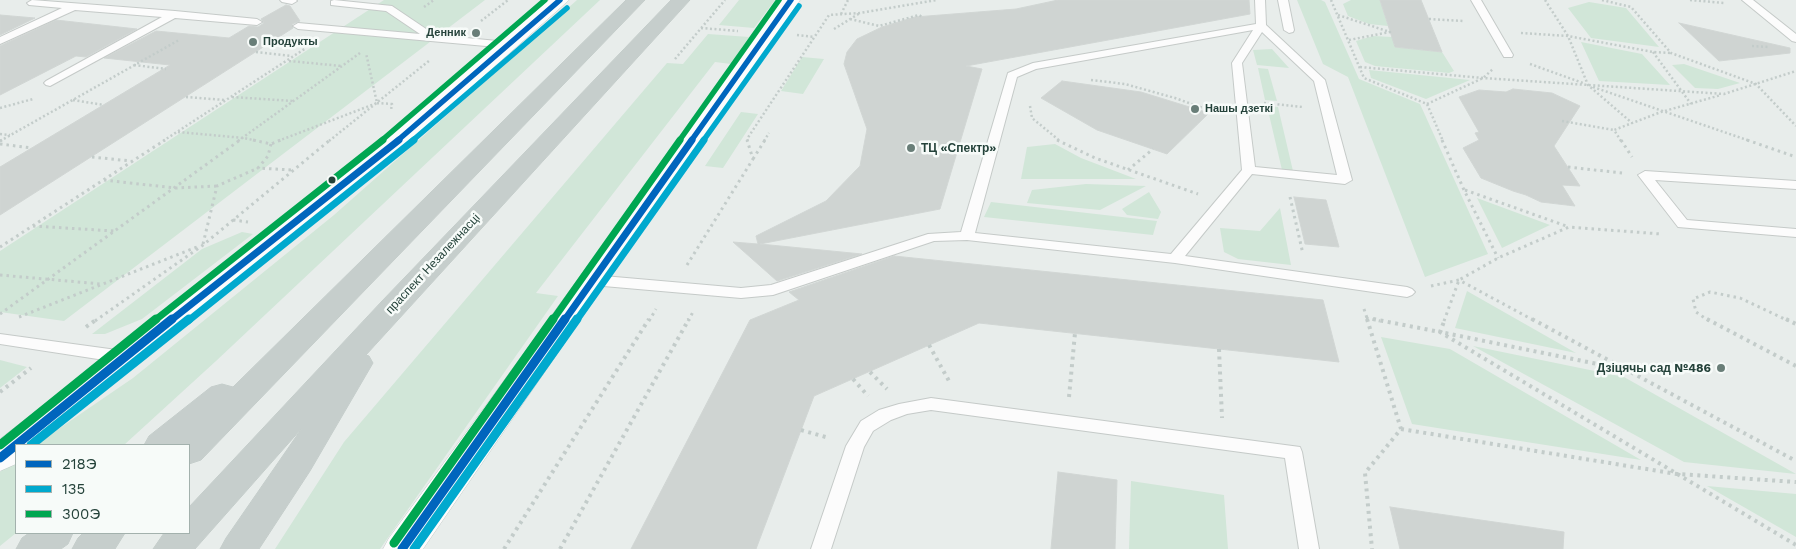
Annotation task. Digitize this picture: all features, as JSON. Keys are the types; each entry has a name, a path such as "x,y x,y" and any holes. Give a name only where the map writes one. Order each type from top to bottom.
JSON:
{"highway":[{"path":"190,450 636,0"},
{"name":"праспект Незалежнасці","path":"190,530 392,307 681,0"},
{"path":"162,444 343,295"},
{"path":"239,549 298,462 392,307"},
{"path":"35,549 54,534"},
{"path":"91,549 107,534"},
{"name":"праспект Незалежнасці","path":"172,549 186,534"}],"main road":[{"path":"17,444 395,143 560,0"},
{"path":"402,549 791,0"},
{"path":"0,458 15,446"}],"lane":[{"path":"0,42 87,0"},
{"path":"285,0 292,0"},
{"path":"1176,259 1250,170 1237,63 1261,26 1260,0"},
{"path":"1283,0 1289,30"},
{"path":"1476,0 1508,55"},
{"path":"1747,0 1796,39"},
{"path":"32,3 257,22"},
{"path":"334,4 389,8 432,38"},
{"path":"50,83 175,14"},
{"path":"298,26 508,45"},
{"path":"1250,170 1345,180 1319,80 1261,26"},
{"path":"967,236 1012,75 1033,66 1261,26"},
{"path":"1645,175 1796,185"},
{"path":"1645,175 1683,224 1796,233"},
{"path":"592,280 742,293 773,290 932,237 967,236 1176,259 1407,292"},
{"path":"0,339 124,357"},
{"path":"0,348 25,342"},
{"path":"821,549 855,446 867,426 885,415 905,408 931,404 1293,452 1309,549"}],"path":[{"path":"407,20 434,0"},
{"path":"0,392 58,346 202,245 293,170 508,0"},
{"path":"675,59 725,0"},
{"path":"848,0 841,14 860,13 937,0"},
{"path":"1331,0 1364,78 1427,104 1464,190 1498,258"},
{"path":"1545,0 1568,36 1588,85 1632,123"},
{"path":"1602,0 1631,7 1671,53"},
{"path":"834,29 860,13"},
{"path":"850,19 880,26 919,15 922,17"},
{"path":"1338,16 1390,32 1349,40"},
{"path":"701,28 745,31"},
{"path":"0,247 336,29"},
{"path":"1494,31 1568,36 1653,52 1671,53 1756,84 1796,126"},
{"path":"0,143 10,135 186,36"},
{"path":"0,314 365,50 377,103"},
{"path":"256,52 293,56"},
{"path":"1653,52 1683,90 1691,104"},
{"path":"1427,104 1482,78 1508,55 1661,112 1796,157"},
{"path":"287,60 343,66"},
{"path":"134,65 166,69"},
{"path":"1360,67 1482,78 1724,94"},
{"path":"1562,121 1614,130 1661,112 1796,72"},
{"path":"1084,79 1125,84 1175,98 1244,123"},
{"path":"0,108 41,97"},
{"path":"186,97 226,100"},
{"path":"231,97 294,101"},
{"path":"1031,99 1032,118 1055,139 1096,158 1222,203"},
{"path":"73,100 104,105"},
{"path":"1241,100 1326,110"},
{"path":"177,132 244,138 271,144 377,103 392,104"},
{"path":"1614,130 1645,175"},
{"path":"753,159 769,133"},
{"path":"0,134 10,135"},
{"path":"0,143 32,148"},
{"path":"103,180 175,188 217,186 258,168 268,156 271,144"},
{"path":"1128,170 1153,149"},
{"path":"92,156 132,161"},
{"path":"1568,167 1645,175"},
{"path":"258,168 293,170"},
{"path":"1286,174 1308,278"},
{"path":"202,245 217,186"},
{"path":"1464,190 1568,227 1667,235"},
{"path":"233,220 249,222"},
{"path":"32,226 114,231"},
{"path":"1407,292 1459,280 1498,258 1568,227"},
{"path":"17,318 202,245"},
{"path":"0,275 104,284"},
{"path":"1440,332 1459,280"},
{"path":"1459,280 1796,461"},
{"path":"1359,286 1366,318 1401,429"},
{"path":"560,549 706,291"},
{"path":"1796,324 1740,298 1710,292 1693,299 1696,312 1710,322 1796,366"},
{"path":"1366,318 1632,372"},
{"path":"1440,332 1796,545"},
{"path":"1066,422 1075,333"},
{"path":"929,345 965,409"},
{"path":"1219,349 1223,443"},
{"path":"1401,429 1677,474 1796,482"},
{"path":"1372,549 1365,473 1401,429"}],"green space":[{"path":"384,0 485,0 64,321 0,312 0,251"},
{"path":"577,0 600,0 125,444 36,444 133,378 334,215"},
{"path":"739,0 775,0 754,28 719,25"},
{"path":"1297,0 1321,0 1325,2 1359,79 1420,104 1488,254 1425,277 1348,77 1323,64"},
{"path":"1351,0 1380,0 1388,26 1369,24 1348,16 1343,4"},
{"path":"1589,2 1626,8 1659,47 1591,38 1568,8"},
{"path":"708,34 749,37 731,64 715,62 536,293 558,296 380,549 275,549 344,442 667,63 683,64"},
{"path":"1373,36 1392,37 1395,47 1442,52 1454,71 1449,73 1375,66 1365,62 1356,41"},
{"path":"1581,42 1642,54 1670,85 1599,81"},
{"path":"1272,49 1289,68 1257,65 1253,50"},
{"path":"802,57 824,59 803,94 781,91"},
{"path":"1684,64 1740,83 1718,89 1695,88 1672,65"},
{"path":"1258,68 1268,69 1277,101 1265,100"},
{"path":"1369,70 1470,80 1426,99 1371,78"},
{"path":"1267,106 1278,107 1293,171 1282,170"},
{"path":"741,112 758,114 723,168 705,166"},
{"path":"1055,144 1081,158 1136,179 1021,179 1027,147"},
{"path":"1086,184 1146,186 1100,210 1027,203 1032,190"},
{"path":"1149,192 1161,212 1158,219 1127,215 1122,209"},
{"path":"1477,198 1550,225 1502,248"},
{"path":"991,202 1157,221 1153,235 984,217"},
{"path":"1280,208 1291,265 1238,259 1224,252 1220,228 1260,231"},
{"path":"242,232 253,234 142,319 105,334 92,334 202,249"},
{"path":"1467,291 1576,353 1455,328"},
{"path":"1381,337 1450,349 1641,460 1412,424"},
{"path":"1473,346 1624,377 1796,474 1684,462"},
{"path":"0,360 27,367 0,388"},
{"path":"15,460 15,534 0,546 0,472"},
{"path":"1131,481 1224,495 1228,549 1129,549"},
{"path":"1707,486 1796,494 1796,537"}],"building":[{"name":"ТЦ «Спектр»","path":"1058,0 1249,0 1250,14 966,66 982,69 940,209 760,244 862,254 777,281 733,242 758,244 756,236 826,201 860,166 867,129 844,64 847,52 857,39 882,27 915,17 1016,9"},
{"path":"1380,0 1421,0 1442,52 1395,47"},
{"path":"286,5 290,6 300,21 292,24 293,28 0,215 0,167 170,65 104,58 156,31 229,38 249,26 258,27 264,23 261,19"},
{"path":"0,15 35,18 0,35"},
{"path":"56,20 137,29 86,57 76,56 0,95 0,46"},
{"path":"1679,23 1790,48 1790,53 1719,61"},
{"path":"1062,81 1141,92 1209,113 1167,154 1097,130 1041,98"},
{"path":"1513,89 1552,93 1580,106 1554,146 1580,186 1562,185 1575,206 1541,202 1481,178 1463,148 1479,140 1475,133 1479,132 1459,97 1479,90 1506,92"},
{"path":"1294,197 1326,200 1339,247 1305,244"},
{"path":"894,256 1323,300 1339,362 979,323 814,396 756,549 631,549 750,320 799,300 789,292"},
{"path":"1058,472 1117,480 1115,549 1051,549"},
{"path":"1390,507 1564,532 1563,549 1400,549"}],"transit line":[{"name":"300Э","path":"0,445 118,349 389,135 545,0"},
{"name":"218Э","path":"17,444 395,143 560,0"},
{"name":"300Э","path":"394,543 779,0"},
{"name":"218Э","path":"402,549 791,0"},
{"name":"135","path":"414,549 799,6"},
{"name":"135","path":"32,444 401,151 567,8"},
{"name":"218Э","path":"0,458 15,446"}],"place":[{"name":"Денник","path":"476,33"},
{"name":"Продукты","path":"253,42"},
{"name":"Нашы дзеткі","path":"1195,109"},
{"name":"ТЦ «Спектр»","path":"911,148"},
{"name":"Дзіцячы сад №486","path":"1721,368"}]}
